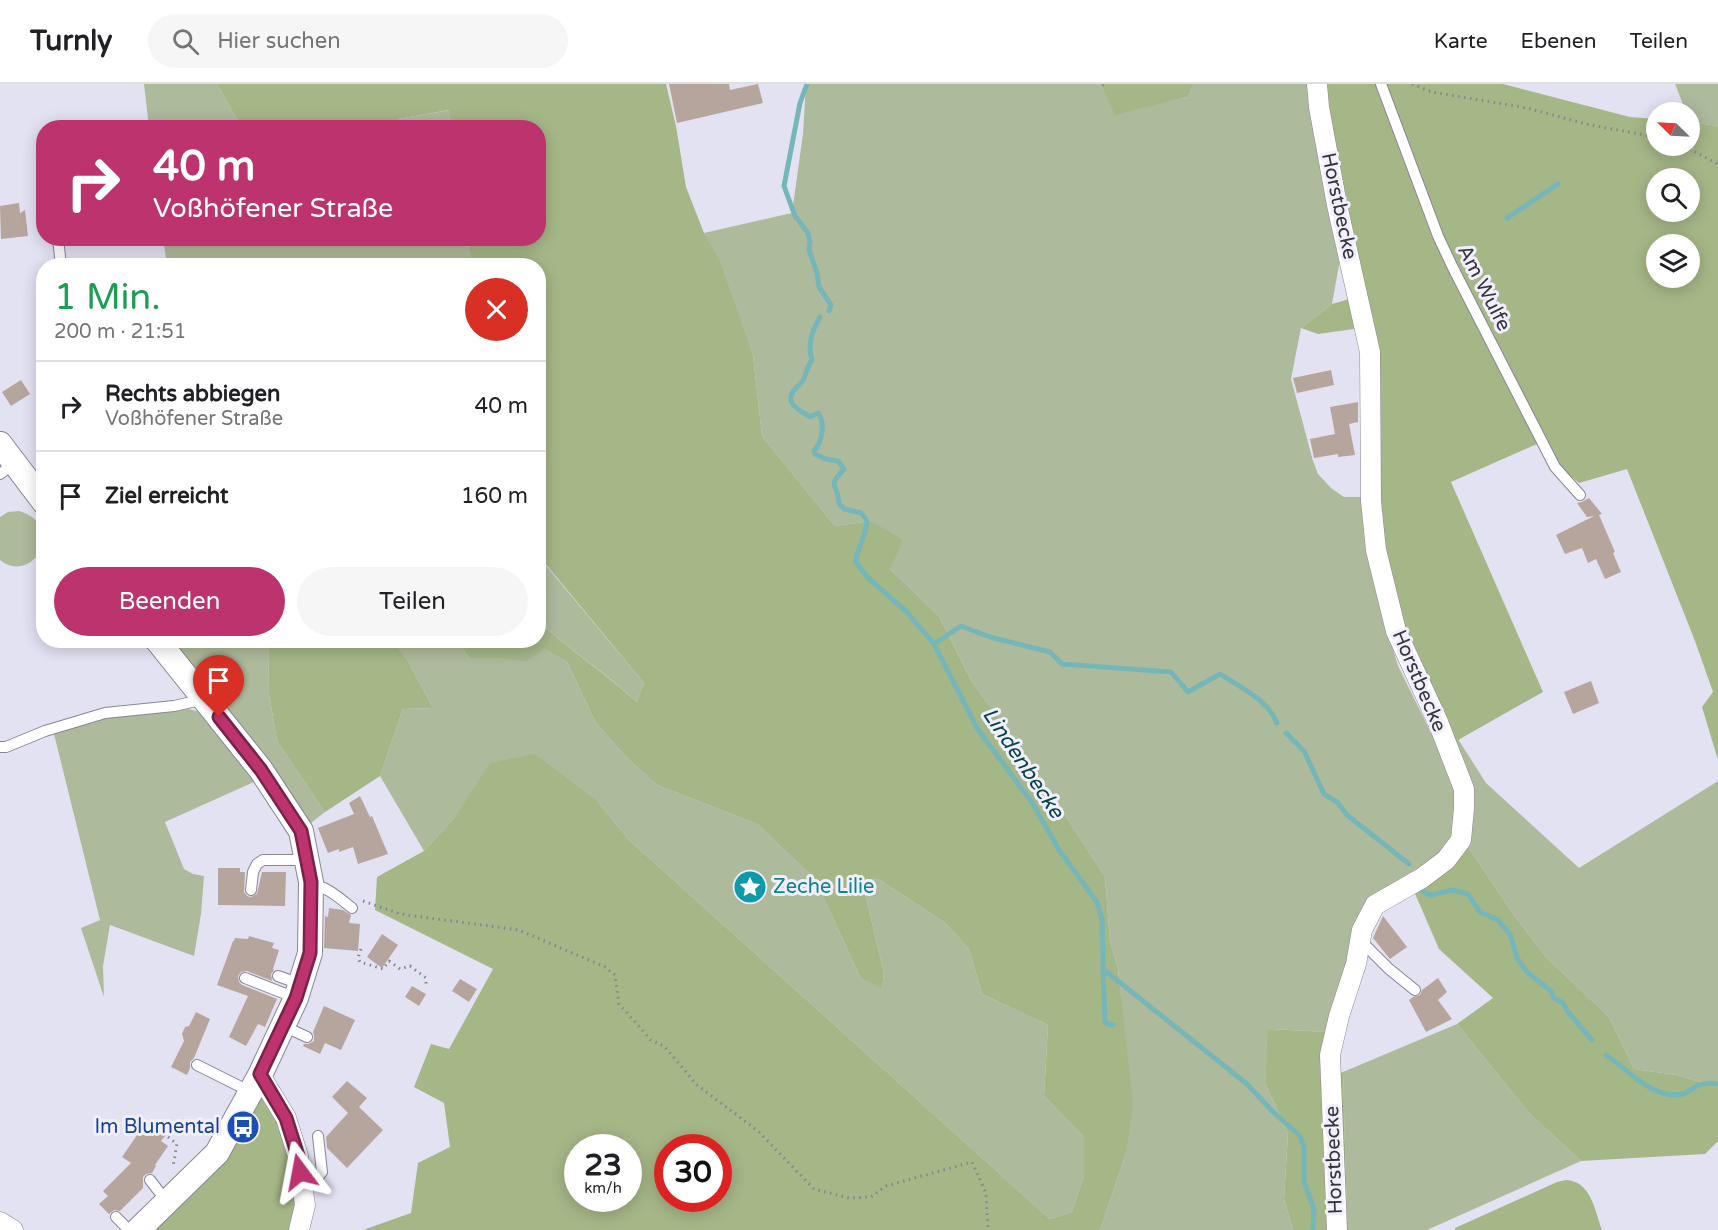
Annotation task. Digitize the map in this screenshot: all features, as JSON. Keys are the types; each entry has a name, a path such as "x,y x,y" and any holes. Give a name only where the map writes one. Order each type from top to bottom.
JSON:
{"street":[{"name":"Horstbecke","path":"1317,84 1337,205 1370,352 1371,501 1376,550 1396,631 1464,789 1461,840 1446,860 1422,878 1375,905 1362,930 1356,964 1339,1016 1330,1055 1337,1230"},
{"path":"0,444 7,469 36,487"},
{"path":"138,1230 164,1198 217,1153 256,1083 299,991 310,953 321,888 306,857 301,831 261,770 164,648"},
{"path":"256,1083 286,1118 298,1156 305,1205 299,1230"},
{"path":"0,1222 13,1230"}],"lane":[{"name":"Am Wulfe","path":"1381,84 1438,236 1453,268 1555,468 1580,495"},
{"path":"0,747 6,747 105,713 174,706 205,699"},
{"path":"251,890 253,872 257,864 263,860 297,860 306,857"},
{"path":"321,888 352,908"},
{"path":"1360,939 1389,969 1415,990"},
{"path":"278,976 299,991"},
{"path":"245,978 299,991"},
{"path":"283,1026 307,1037"},
{"path":"197,1065 256,1083"},
{"path":"303,1188 311,1186 322,1172 318,1136"},
{"path":"150,1180 164,1198"},
{"path":"116,1217 129,1230"}],"path":[{"path":"1412,84 1432,92 1527,108 1646,135"},
{"path":"1700,154 1718,164"},
{"path":"321,888 400,914 519,930 605,967 615,975 619,1004 651,1040 664,1046 698,1085 759,1131 814,1189 849,1198 871,1197 886,1186 972,1162 986,1193 988,1230"},
{"path":"361,950 358,958 360,962 383,969 389,961 399,969 410,966 426,978 426,984"},
{"path":"164,1198 171,1179 177,1144 168,1137"}],"green space":[{"path":"144,84 217,84 237,120 148,120"},
{"path":"217,84 666,84 676,126 686,187 704,233 720,262 753,355 762,436 835,526 871,521 903,540 890,569 939,616 972,682 1032,764 1105,877 1110,941 1118,969 1133,1103 1126,1153 1100,1230 363,1230 411,1213 418,1163 450,1147 444,1103 414,1087 431,1044 449,1049 493,969 375,910 377,877 424,851 455,817 490,763 535,754 598,802 629,840 1050,1219 1072,1212 1084,1175 1084,1137 1044,1096 1048,1025 982,994 969,949 944,922 878,879 862,881 884,973 882,988 861,979 815,879 757,824 657,785 627,758 596,723 567,662 544,649 526,661 469,658 462,648 546,648 546,628 637,702 644,683 546,564 546,258 471,258 468,246 546,246 546,120 450,120 449,110 397,120 237,120"},
{"path":"806,84 1101,84 1116,114 1188,97 1194,84 1312,84 1341,254 1332,304 1301,328 1291,379 1318,474 1331,488 1344,497 1363,497 1384,619 1398,666 1460,791 1457,838 1446,853 1373,903 1327,1032 1269,1029 1265,1083 1288,1133 1284,1199 1293,1230 1100,1230 1126,1153 1120,985 1110,941 1105,877 1032,764 972,682 939,616 890,569 871,521 835,526 762,436 753,355 704,233 792,213 803,134"},
{"path":"1101,84 1194,84 1188,97 1115,115"},
{"path":"1323,84 1503,84 1630,117 1646,118 1646,156 1700,156 1700,124 1718,126 1718,760 1702,707 1713,692 1627,469 1579,483 1560,467 1546,440 1451,482 1543,692 1451,744 1400,629 1380,550 1361,328 1318,334 1301,328 1332,304 1363,295"},
{"path":"1675,84 1718,84 1718,126 1700,123 1700,102 1682,102"},
{"path":"450,110 451,120 398,119"},
{"path":"164,246 468,246 471,258 166,258"},
{"path":"19,511 36,521 36,556 24,565 12,566 0,560 0,517 8,512"},
{"path":"546,566 644,683 637,702 613,681 546,628"},
{"path":"171,648 268,648 269,694 277,741 325,812 307,826"},
{"path":"268,648 399,648 433,708 403,709 380,776 325,812 277,741 269,694"},
{"path":"399,648 462,648 469,658 497,658 544,649 567,662 596,723 627,758 657,785 757,824 815,879 861,979 882,987 884,973 862,881 878,879 944,922 969,949 982,994 1048,1025 1044,1096 1084,1137 1084,1175 1072,1212 1050,1219 629,840 598,802 455,817 424,851 380,776 403,709 433,708"},
{"path":"188,709 206,715 258,780 165,822 184,869 204,876 194,956 110,925 103,966 104,997 81,928 100,920 54,734 117,714"},
{"path":"1458,739 1486,783 1579,868 1718,781 1718,1087 1677,1075 1634,1069 1609,1017 1546,957 1514,915 1464,841 1451,744"},
{"path":"1464,841 1514,915 1546,957 1609,1017 1634,1069 1677,1075 1718,1087 1718,1141 1705,1154 1581,1161 1529,1113 1457,1024 1493,998 1439,949 1413,889"},
{"path":"1457,1024 1529,1113 1581,1161 1427,1230 1349,1230 1343,1072"},
{"path":"1268,1029 1327,1032 1333,1076 1343,1072 1349,1230 1293,1230 1284,1199 1288,1133 1265,1083"},
{"path":"262,1088 282,1120 298,1214 292,1230 147,1230"},
{"path":"1566,1180 1574,1182 1587,1191 1602,1230 1455,1230 1455,1228 1557,1182"}],"building":[{"path":"669,84 729,84 730,90 758,84 763,103 677,123"},
{"path":"19,203 20,213 25,210 28,236 1,239 0,206"},
{"path":"1331,370 1334,385 1297,393 1293,378"},
{"path":"21,380 30,394 11,406 2,392"},
{"path":"1358,402 1358,422 1349,424 1355,455 1338,457 1338,454 1314,458 1310,439 1335,434 1330,407"},
{"path":"1589,498 1602,514 1599,515 1621,572 1605,579 1596,559 1588,563 1582,548 1565,554 1556,535 1594,516 1587,517 1577,503"},
{"path":"1591,681 1599,703 1573,714 1564,692"},
{"path":"360,796 370,817 372,816 388,854 358,864 353,847 328,853 318,828 354,814 349,803"},
{"path":"218,868 240,868 240,872 245,872 244,892 251,897 257,894 262,872 286,872 285,906 218,905"},
{"path":"329,908 343,910 351,915 349,923 360,924 358,951 324,948 325,916 328,917"},
{"path":"1383,916 1407,947 1390,959 1373,938"},
{"path":"382,934 398,945 382,968 367,957"},
{"path":"249,936 274,943 272,948 279,950 271,974 272,981 247,971 241,972 238,976 242,985 277,999 265,1027 258,1024 246,1046 229,1037 248,996 217,985 233,941 235,938 248,939"},
{"path":"1438,978 1447,992 1438,1000 1452,1019 1426,1032 1409,1000 1420,995 1422,990"},
{"path":"460,979 477,989 469,1002 452,991"},
{"path":"412,986 426,994 419,1006 405,997"},
{"path":"324,1006 355,1020 341,1050 325,1043 320,1054 303,1046 314,1041 313,1032"},
{"path":"196,1012 210,1019 194,1058 190,1062 187,1075 171,1067 184,1041 182,1034 185,1027 189,1026"},
{"path":"347,1081 367,1098 359,1107 383,1130 347,1168 327,1148 326,1137 348,1113 332,1097"},
{"path":"146,1122 166,1135 161,1141 168,1146 152,1173 143,1177 143,1188 120,1211 114,1210 109,1214 99,1204 108,1196 103,1191 131,1163 122,1157"}],"waterway":[{"name":"Lindenbecke","path":"807,84 800,103 784,186 795,216 808,233 809,250 819,287 831,305 829,311"},
{"path":"1507,218 1558,184"},
{"name":"Lindenbecke","path":"820,317 811,338 812,360 791,398 794,406 801,412 810,417 818,413 822,422 822,432 814,451 815,454 838,461 844,469 834,483 839,503 844,509 861,513 866,519 867,523 856,562 868,578 906,611 934,644 977,728 1033,804 1059,850 1097,902 1102,919 1103,969 1247,1084 1300,1136 1304,1147 1304,1182 1314,1209 1313,1230"},
{"path":"934,644 961,626 990,637 1050,652 1062,664 1171,672 1188,692 1220,674 1267,707 1277,723"},
{"path":"1286,733 1304,751 1324,794 1337,802 1347,815 1409,864"},
{"path":"1419,889 1430,895 1453,890 1468,894 1480,912 1498,920 1510,934 1517,958 1527,972 1551,991 1554,998 1563,1003 1592,1040"},
{"path":"1103,969 1105,1023 1113,1025"},
{"path":"1606,1055 1661,1093 1683,1094 1701,1084 1718,1084"}],"place":[{"name":"Zeche Lilie","path":"750,887"},
{"name":"Im Blumental","path":"243,1127"}],"route":[{"path":"219,717 261,770 301,831 311,882 310,953 296,998 260,1074 286,1118 298,1156 300,1172"}]}
